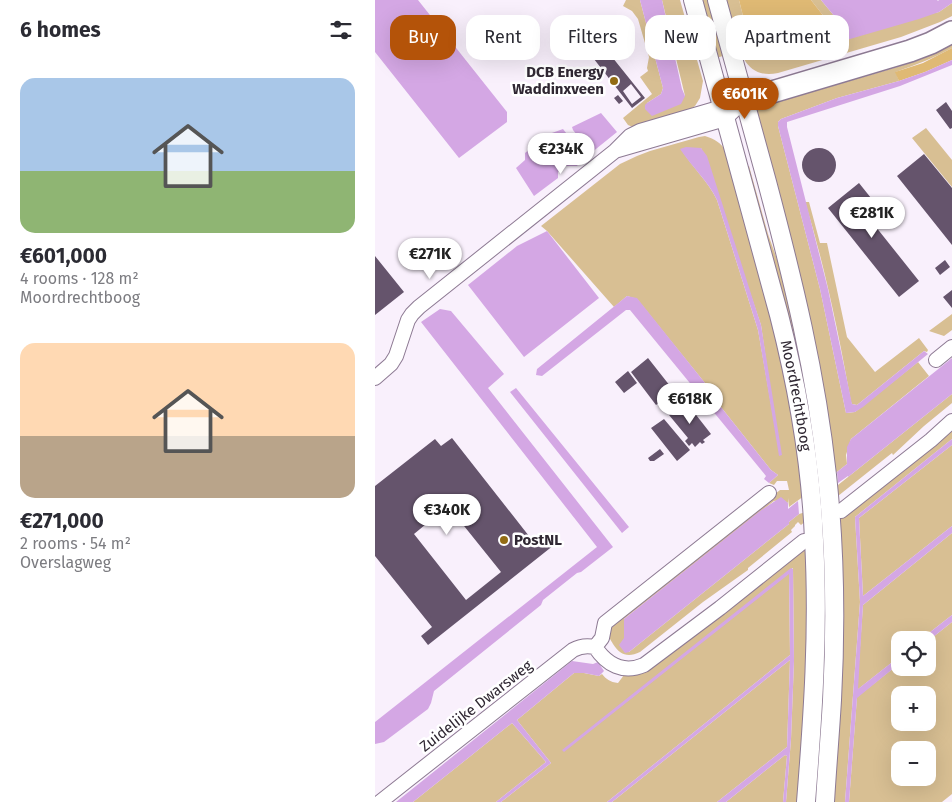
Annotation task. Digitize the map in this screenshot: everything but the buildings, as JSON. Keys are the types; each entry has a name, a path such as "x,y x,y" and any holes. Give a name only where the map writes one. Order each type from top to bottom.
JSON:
{"highway":[{"path":"745,100 910,51 952,32"}],"main road":[{"name":"Moordrechtboog","path":"693,0 790,356 805,438 816,577 814,698 806,802"},
{"name":"Moordrechtboog","path":"717,0 789,263 804,327 816,393 827,475 832,536 834,632 825,802"},
{"path":"723,113 745,100"}],"street":[{"path":"375,378 391,364 396,356 408,320 419,307 615,151 630,136 640,130 723,113"},
{"path":"936,360 952,347"},
{"path":"841,511 931,440 952,421"},
{"path":"769,493 605,623 602,638 595,647 599,654 608,662 620,668 637,668 644,665 720,608 804,541"},
{"name":"Zuidelijke Dwarsweg","path":"381,802 573,650 585,645 595,647"}],"shaded area":[{"path":"375,0 418,0 430,15 390,15 390,60 456,60 456,48 507,112 507,122 459,158 375,52"},
{"path":"626,0 640,0 645,19 645,43 638,19 632,11 623,6"},
{"path":"640,0 662,0 665,15 645,15 645,19"},
{"path":"662,0 680,0 684,15 666,15"},
{"path":"700,0 710,0 714,15 704,15"},
{"path":"724,0 739,0 743,15 729,15"},
{"path":"739,0 811,0 823,15 743,15"},
{"path":"811,0 821,0 833,15 823,15"},
{"path":"821,0 952,0 952,3 939,12 849,39 849,15 833,15"},
{"path":"952,3 952,16 901,37 849,52 849,32 939,12"},
{"path":"716,21 726,55 716,58"},
{"path":"952,44 952,48 945,52 896,72 899,81 837,98 781,119 778,122 820,289 846,413 855,412 918,362 929,376 851,439 846,455 847,464 837,472 833,470 753,109 922,59"},
{"path":"952,48 952,60 899,81 895,72 923,63"},
{"path":"648,60 656,60 663,88 661,94 647,103 685,96 676,60 697,60 703,81 700,98 695,106 686,112 635,128 628,125 623,118 652,94 640,77 648,71"},
{"path":"656,60 675,60 685,96 681,104 652,116 645,109 645,105 661,94 663,88"},
{"path":"745,60 822,60 778,73 768,74 760,73"},
{"path":"952,60 952,65 900,86 787,122 828,289 852,404 857,405 924,351 928,354 863,407 855,412 846,413 820,289 778,122 781,119 837,98 899,81"},
{"path":"601,113 617,132 591,153 572,127"},
{"path":"926,128 952,160 952,187 912,138"},
{"path":"563,129 584,156 577,166 564,166 558,172 558,178 534,196 516,168 525,160 525,153 535,145 538,138"},
{"path":"705,136 715,140 726,151 775,323 794,409 804,496 789,507 788,498 788,503 783,500 774,501 624,619 624,638 627,652 789,524 799,514 806,512 806,521 801,525 798,522 791,530 792,532 748,568 748,570 703,602 640,652 628,655 618,651 613,644 608,634 609,625 780,490 789,490 787,481 777,481 774,485 769,483 778,475 771,470 709,392 709,388 637,299 627,296 614,307 541,226 620,164 650,151","holes":["701,148 761,325 780,456 758,330 717,200 681,149"]},
{"path":"686,147 701,148 707,156 761,325 782,455 779,456 758,330 717,200 680,149"},
{"path":"749,166 768,234 789,293 806,371 821,482 816,486 745,167"},
{"path":"805,202 809,202 820,243 827,243 847,337 875,372 919,338 928,350 927,352 924,351 857,405 851,402 831,301"},
{"path":"547,231 599,298 524,357 468,285 517,246"},
{"path":"627,296 637,298 771,470 778,475 769,483 764,479 766,476 630,310 626,310 542,376 536,375 537,369"},
{"path":"440,309 451,311 504,374 488,388 613,547 543,600 541,605 434,691 428,709 384,742 375,744 375,722 597,547 421,322"},
{"path":"952,314 952,330 944,336 929,331"},
{"path":"952,358 952,394 838,483 837,472 847,464 847,447 851,439"},
{"path":"516,388 629,527 622,533 510,392"},
{"path":"952,394 952,403 893,455 892,453 838,496 838,485"},
{"path":"952,428 952,439 855,517 860,602 845,802 831,802 839,520"},
{"path":"952,439 952,445 859,518 863,596 952,526 952,533 863,605 858,689 891,663 891,670 857,698 849,802 845,802 860,602 855,517"},
{"path":"952,445 952,526 863,596 859,518"},
{"path":"781,497 788,503 788,509 798,501 799,514 629,652 625,653 619,645 624,638 624,619 760,511"},
{"path":"825,531 827,654 818,802 813,802 820,535"},
{"path":"952,533 952,615 932,631 891,631 891,663 857,690 863,605"},
{"path":"808,545 809,632 800,802 786,802 794,661 793,568 563,752 789,573 790,655 607,802 501,802 551,763 517,720 574,673 599,676 602,674 609,680 618,683 624,675 642,673 650,669"},
{"path":"791,568 793,569 794,661 786,802 783,802 787,756 785,755 726,802 717,802 787,747 790,660 612,802 607,802 790,655 789,574 564,752 562,750"},
{"path":"952,615 952,622 936,635 936,631 932,631"},
{"path":"952,622 952,794 942,802 849,802 857,697 891,670 891,676 936,676 936,635"},
{"path":"790,660 787,747 717,802 612,802"},
{"path":"572,661 593,664 598,662 604,671 599,676 574,673 517,720 551,763 501,802 496,802 546,762 512,723 413,802 396,802"},
{"path":"512,723 546,762 496,802 413,802"},
{"path":"785,755 787,756 783,802 726,802"}],"place":[{"name":"DCB Energy Waddinxveen","path":"614,81"},
{"name":"PostNL","path":"504,540"}]}
